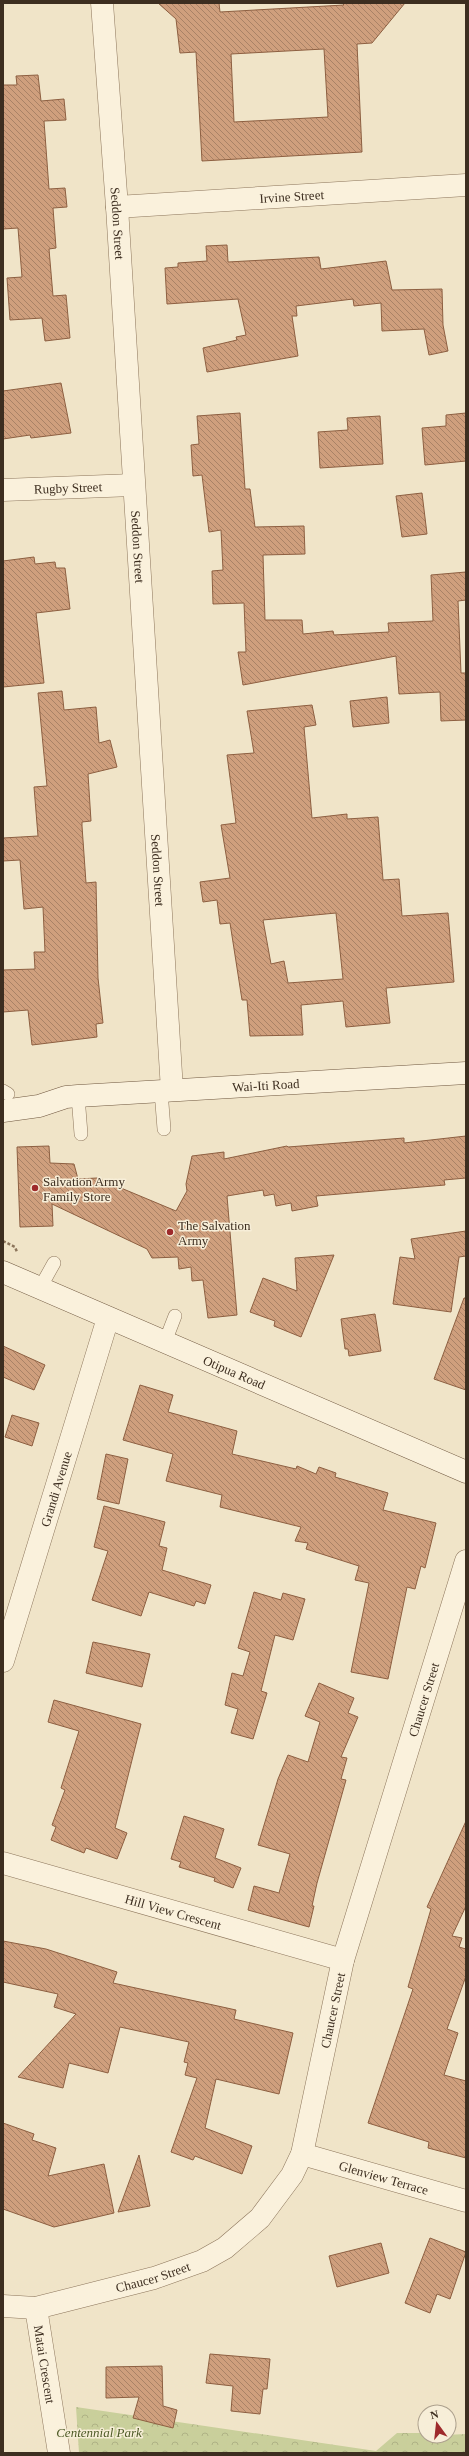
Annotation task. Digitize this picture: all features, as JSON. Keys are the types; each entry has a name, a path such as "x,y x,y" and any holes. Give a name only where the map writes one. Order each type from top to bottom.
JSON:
{"street":[{"name":"Seddon Street","path":"102,3 117,207 166,1091"},
{"name":"Irvine Street","path":"117,207 466,185"},
{"name":"Rugby Street","path":"3,490 133,486"},
{"name":"Wai-Iti Road","path":"4,1098 46,1090 72,1096 466,1073"},
{"name":"Otipua Road","path":"3,1272 466,1472"},
{"name":"Grandi Avenue","path":"3,1661 108,1318"},
{"name":"Chaucer Street","path":"36,2308 154,2278 202,2261 225,2248 260,2218 292,2175 302,2154 343,1960 466,1561"},
{"name":"Hill View Crescent","path":"3,1863 343,1960"},
{"name":"Glenview Terrace","path":"302,2154 466,2201"},
{"name":"Matai Crescent","path":"3,2306 36,2308 59,2453"}],"lane":[{"path":"164,1129 166,1091"},
{"path":"72,1096 81,1134"},
{"path":"40,1288 54,1263"},
{"path":"165,1342 175,1316"}],"path":[{"path":"3,1241 15,1247 18,1255"}],"green space":[{"name":"Centennial Park","path":"76,2407 376,2451 397,2433 417,2433 417,2444 457,2444 457,2434 466,2434 466,2453 79,2453"}],"building":[{"path":"158,3 219,3 220,12 344,5 342,3 405,3 372,43 357,44 362,152 202,161 196,52 180,53 176,19","holes":["324,49 328,117 234,122 231,54"]},
{"path":"38,75 41,101 64,99 66,120 44,121 49,189 65,188 67,207 53,208 56,248 49,249 53,296 66,295 70,338 45,341 42,318 10,320 7,278 22,277 18,228 3,229 3,85 17,85 16,76"},
{"path":"227,245 228,262 319,257 321,269 386,261 392,290 442,289 443,325 448,351 429,355 424,329 382,331 381,303 354,306 353,299 296,306 297,316 292,316 298,356 207,372 203,348 237,340 236,337 246,335 238,299 167,304 165,268 178,267 178,263 207,261 206,246"},
{"path":"61,383 71,433 31,438 30,435 3,439 3,391"},
{"path":"240,413 245,489 250,489 255,527 304,526 305,554 263,555 265,620 302,620 303,634 333,631 334,635 389,632 388,623 433,621 431,575 466,572 466,600 458,601 461,673 466,673 466,720 441,721 440,692 399,694 396,656 243,685 238,652 246,652 244,603 213,604 212,571 223,570 221,530 209,532 202,475 193,476 191,445 199,444 197,416"},
{"path":"466,413 466,461 425,465 422,428 446,426 446,415"},
{"path":"380,416 383,464 320,468 318,432 348,430 347,418"},
{"path":"422,493 427,534 402,537 396,496"},
{"path":"34,557 35,564 55,562 56,568 65,568 70,609 36,613 44,683 3,687 3,561"},
{"path":"62,691 64,710 96,707 99,743 110,740 117,767 88,774 91,821 82,822 86,883 96,882 98,978 103,1023 96,1024 97,1037 32,1045 28,1010 3,1012 3,970 35,969 34,952 45,952 43,907 24,909 20,860 3,861 3,838 38,836 34,787 47,786 38,693"},
{"path":"387,697 389,723 353,727 350,701"},
{"path":"312,705 316,725 304,727 312,818 347,814 347,819 378,817 383,880 399,879 402,916 448,913 454,982 386,988 390,1023 346,1027 343,1001 301,1005 303,1035 250,1036 247,1000 242,1000 230,923 220,924 217,900 203,902 200,882 230,878 221,825 236,823 227,755 254,753 247,711","holes":["336,913 343,979 288,983 284,961 271,964 263,920"]},
{"path":"466,1136 466,1178 444,1180 445,1185 316,1196 318,1206 292,1211 291,1203 276,1206 274,1194 264,1196 263,1190 227,1196 237,1315 208,1318 203,1280 192,1281 191,1267 179,1269 178,1257 152,1258 147,1249 52,1204 53,1226 20,1227 17,1147 49,1146 50,1163 74,1164 78,1179 97,1178 176,1211 187,1191 186,1184 192,1156 224,1152 224,1159 287,1146 404,1138 404,1143"},
{"path":"466,1231 466,1256 459,1257 451,1312 393,1304 400,1257 415,1259 411,1239"},
{"path":"334,1255 301,1337 274,1326 275,1321 250,1312 263,1278 297,1291 295,1258"},
{"path":"464,1298 466,1298 466,1390 434,1379"},
{"path":"375,1314 381,1351 349,1356 348,1349 345,1349 341,1319"},
{"path":"3,1346 45,1365 34,1390 3,1377"},
{"path":"140,1385 173,1395 168,1412 237,1431 232,1454 296,1469 297,1466 316,1474 319,1467 336,1473 335,1477 388,1493 383,1510 436,1523 425,1568 421,1566 415,1589 407,1587 388,1679 351,1672 369,1583 355,1580 359,1566 306,1549 308,1543 295,1541 301,1527 220,1507 222,1495 166,1481 173,1454 123,1440"},
{"path":"12,1415 39,1423 32,1446 5,1437"},
{"path":"106,1454 128,1459 119,1504 97,1499"},
{"path":"104,1506 165,1522 159,1546 167,1548 162,1570 211,1585 205,1604 196,1601 194,1606 149,1592 141,1616 92,1600 108,1551 94,1547"},
{"path":"254,1592 281,1600 283,1593 305,1599 293,1640 275,1635 261,1691 267,1693 253,1739 231,1733 238,1709 225,1705 232,1673 243,1676 250,1652 238,1648"},
{"path":"93,1642 150,1654 142,1687 86,1673"},
{"path":"319,1683 354,1698 348,1713 358,1717 341,1757 347,1758 341,1779 346,1780 317,1883 309,1927 248,1910 254,1886 279,1893 290,1854 258,1845 278,1779 288,1755 308,1762 320,1722 305,1716"},
{"path":"54,1700 141,1724 115,1828 127,1833 117,1859 86,1848 84,1853 51,1840 56,1827 52,1825 65,1790 61,1788 79,1731 48,1722"},
{"path":"184,1816 224,1829 215,1858 241,1868 233,1888 214,1881 215,1878 179,1867 181,1862 171,1859"},
{"path":"466,1821 466,1906 452,1936 462,1938 459,1947 466,1949 466,1976 447,2029 458,2033 444,2075 466,2081 466,2158 428,2148 429,2142 368,2123 413,1989 408,1987 431,1909 427,1907"},
{"path":"3,1941 46,1949 117,1972 113,1983 236,2010 234,2019 293,2033 279,2094 216,2079 205,2128 252,2146 242,2174 195,2156 193,2160 171,2152 197,2078 185,2075 188,2063 184,2062 189,2042 120,2027 108,2073 69,2063 63,2088 18,2077 76,2014 54,2007 58,1994 3,1982"},
{"path":"3,2123 34,2134 32,2140 56,2148 48,2176 104,2164 114,2213 54,2227 3,2209"},
{"path":"139,2155 150,2206 118,2212"},
{"path":"430,2238 466,2252 450,2299 437,2294 430,2313 405,2303"},
{"path":"381,2243 389,2273 337,2287 329,2256"},
{"path":"210,2354 270,2359 267,2389 263,2389 260,2414 231,2411 233,2386 206,2383"},
{"path":"162,2366 163,2406 177,2410 173,2428 133,2418 139,2397 106,2398 106,2367"}],"place":[{"name":"Salvation Army Family Store","path":"35,1188"},
{"name":"The Salvation Army","path":"170,1232"}]}
